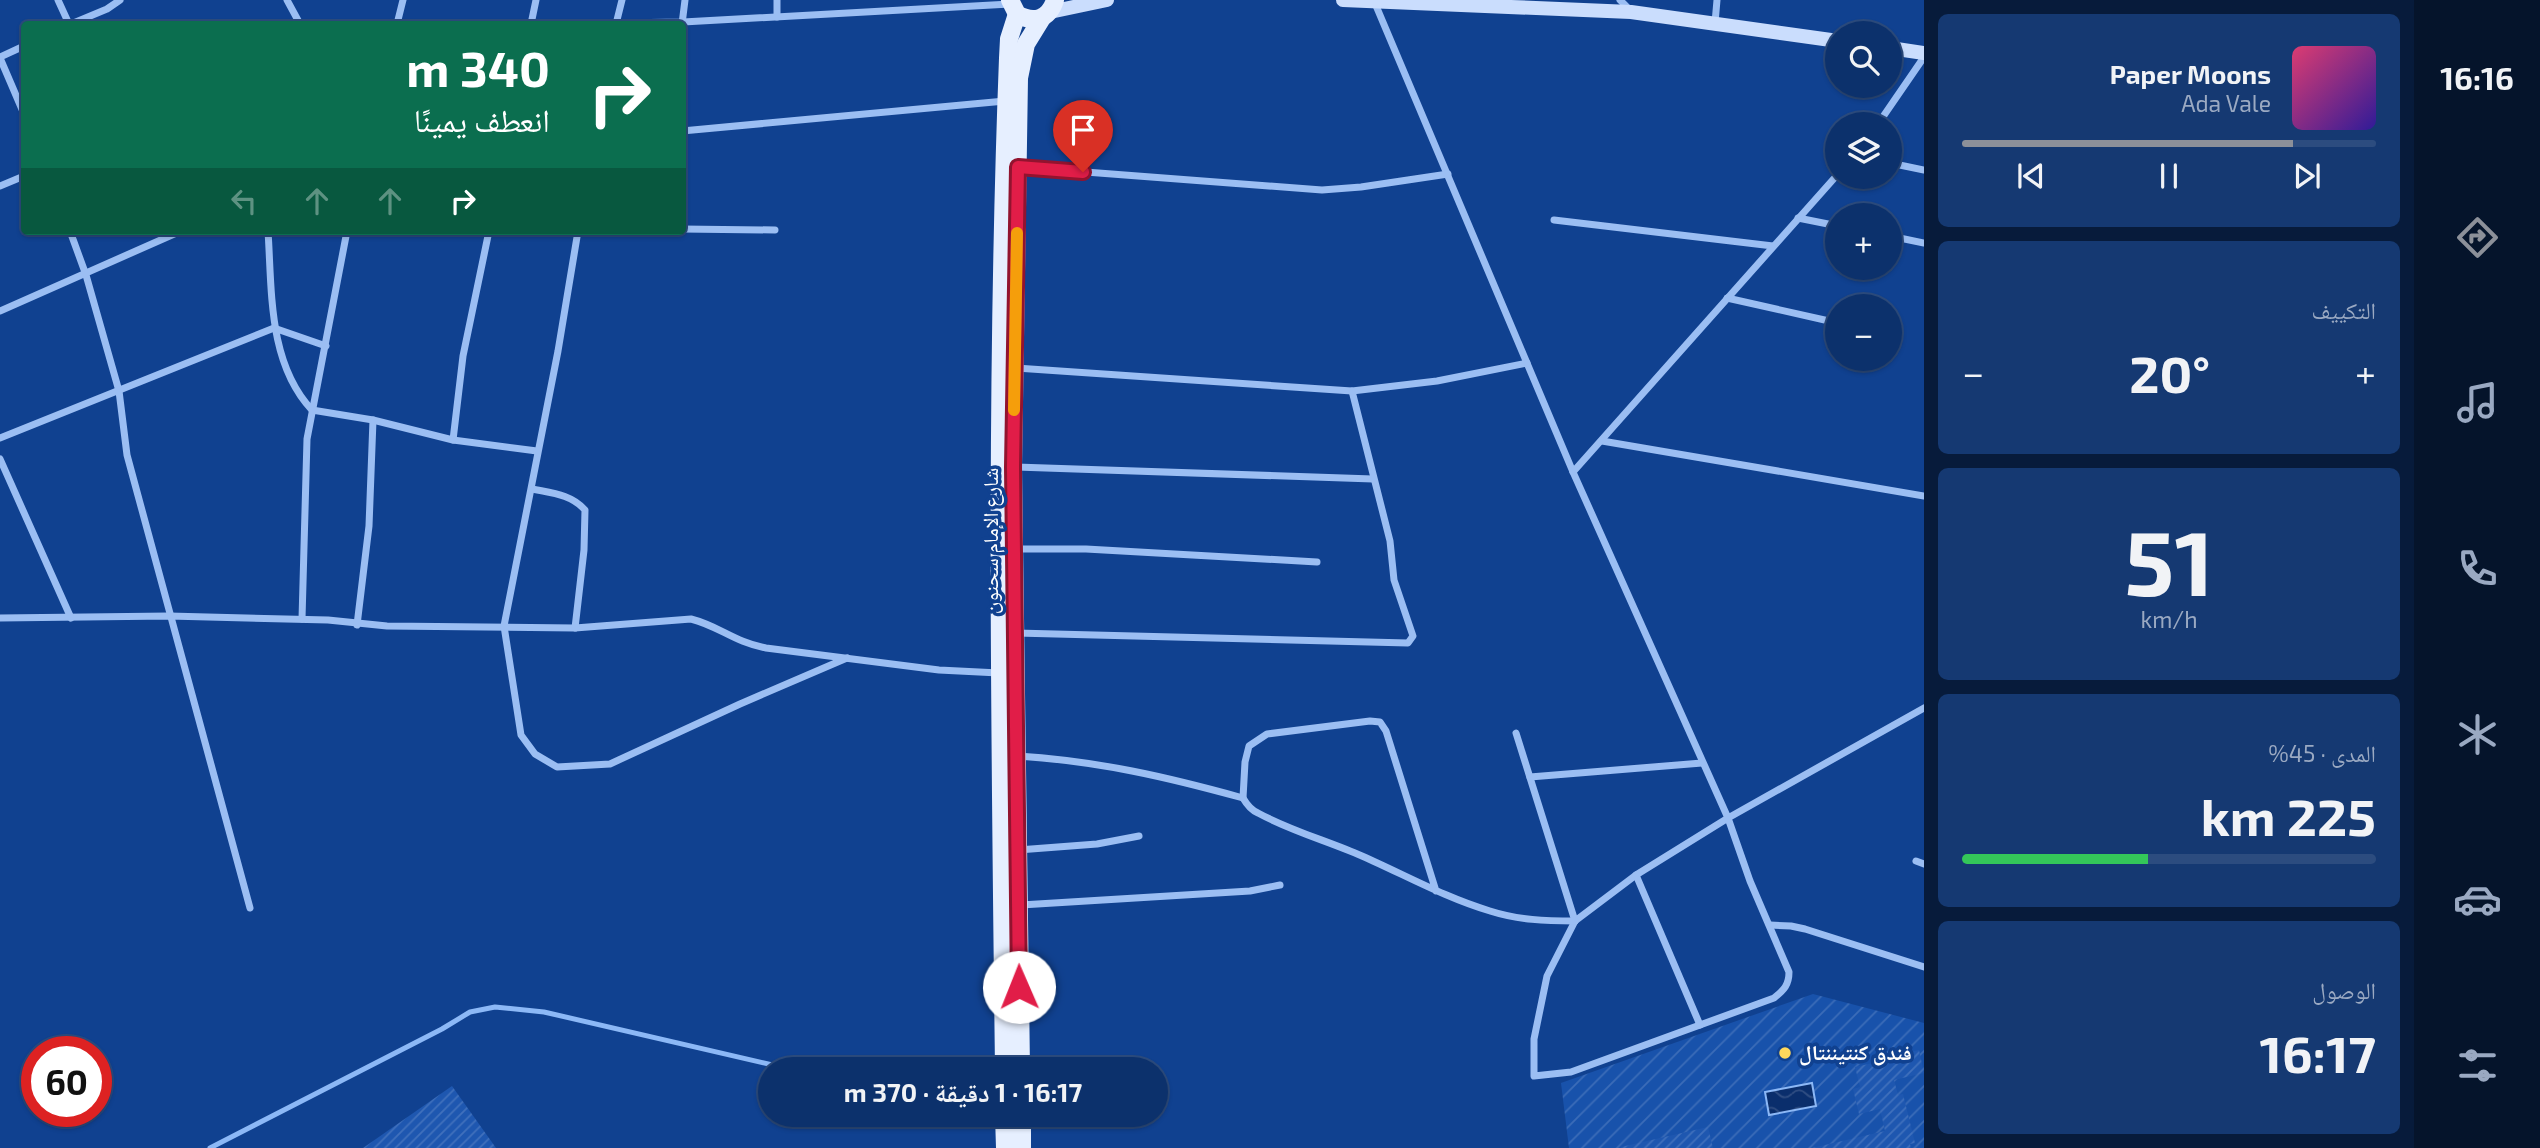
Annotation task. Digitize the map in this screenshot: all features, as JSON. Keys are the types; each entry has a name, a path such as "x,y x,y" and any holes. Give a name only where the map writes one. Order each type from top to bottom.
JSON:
{"main road":[{"path":"1013,6 1034,20 1049,10"},
{"name":"شارع الإمام سحنون","path":"1010,851 1016,756 1015,549 1011,167 1006,101 1013,6"},
{"name":"شارع الإمام سحنون","path":"1004,1057 1010,851 1000,674 1000,335 1021,62 1026,44 1049,10"},
{"name":"شارع الإمام سحنون","path":"1010,906 1020,1057"},
{"path":"1004,1127 1005,1148"},
{"path":"1021,1127 1022,1148"}],"street":[{"path":"58,0 68,21"},
{"path":"77,21 107,9 120,0"},
{"path":"287,0 298,21"},
{"path":"398,21 403,0"},
{"path":"532,21 536,0"},
{"path":"617,21 622,0"},
{"path":"682,21 685,0"},
{"path":"777,0 777,17"},
{"path":"1049,10 1107,0"},
{"path":"1343,0 1631,12 1825,39"},
{"path":"1620,0 1631,12"},
{"path":"1714,23 1717,0"},
{"path":"1373,1 1573,472 1728,818 1750,881 1789,972 1789,981 1784,990 1774,998 1571,1072 1534,1076 1534,1039 1547,976 1575,920 1636,875 1728,818 1924,708"},
{"path":"686,23 1013,6"},
{"path":"21,47 0,57 21,107"},
{"path":"1886,112 1924,55 1902,50"},
{"path":"686,131 1006,101"},
{"path":"1902,165 1924,170"},
{"path":"1011,167 1322,190 1448,174"},
{"path":"0,186 21,177"},
{"path":"1573,472 1825,188"},
{"path":"1798,218 1825,223"},
{"path":"1553,220 1773,246"},
{"path":"686,229 775,230"},
{"path":"71,235 86,275 118,391 127,455 250,908"},
{"path":"0,311 172,235"},
{"path":"268,235 274,328 297,392 312,410 373,420 453,440 537,450"},
{"path":"302,619 305,467 312,410 346,235"},
{"path":"453,440 463,356 487,235"},
{"path":"577,235 558,351 504,626 521,735 535,754 557,767 610,764 848,658"},
{"path":"1902,238 1924,243"},
{"path":"1727,298 1825,320"},
{"path":"0,438 274,328 326,346"},
{"path":"1014,368 1352,391 1437,381 1527,363"},
{"path":"1014,632 1406,644 1412,640 1413,636 1394,580 1390,541 1352,391"},
{"path":"358,625 369,526 373,420"},
{"path":"1602,441 1924,496"},
{"path":"0,458 71,618"},
{"path":"1013,467 1373,479"},
{"path":"532,489 567,497 578,502 585,510 584,550 575,628"},
{"path":"1015,549 1086,549 1317,562"},
{"path":"1,616 169,616 302,619 358,625 575,628 691,619 704,622 747,645 939,670 1000,674"},
{"path":"1436,891 1386,731 1380,722 1274,733 1261,737 1249,746 1243,798 1257,813 1358,854 1436,891 1493,912 1540,921 1575,920"},
{"path":"1516,733 1575,920"},
{"path":"1016,756 1070,759 1154,774 1243,798"},
{"path":"1530,777 1702,763"},
{"path":"1010,851 1097,844 1139,836"},
{"path":"1636,875 1700,1025"},
{"path":"1010,906 1250,891 1280,884"},
{"path":"1769,925 1805,929 1924,967"}],"shaded area":[{"name":"فندق كنتيننتال","path":"1813,994 1924,1023 1924,1148 1569,1148 1561,1083"}],"water":[{"path":"1812,1083 1816,1106 1769,1115 1765,1092"}],"building":[{"path":"1919,1050 1924,1073 1894,1080 1898,1095 1903,1094 1915,1143 1910,1144 1911,1148 1812,1148 1885,1131 1880,1109 1859,1114 1853,1089 1860,1087 1855,1067"},
{"path":"452,1086 496,1148 363,1148"},
{"path":"1708,1127 1713,1148 1621,1148 1621,1147"}],"waterway":[{"path":"210,1148 470,1012 495,1007 544,1012 758,1062"}],"slow traffic":[{"path":"1014,410 1017,233"}],"place":[{"name":"فندق كنتيننتال","path":"1785,1053"}],"route":[{"path":"1019,987 1013,467 1018,167 1083,172"}]}
